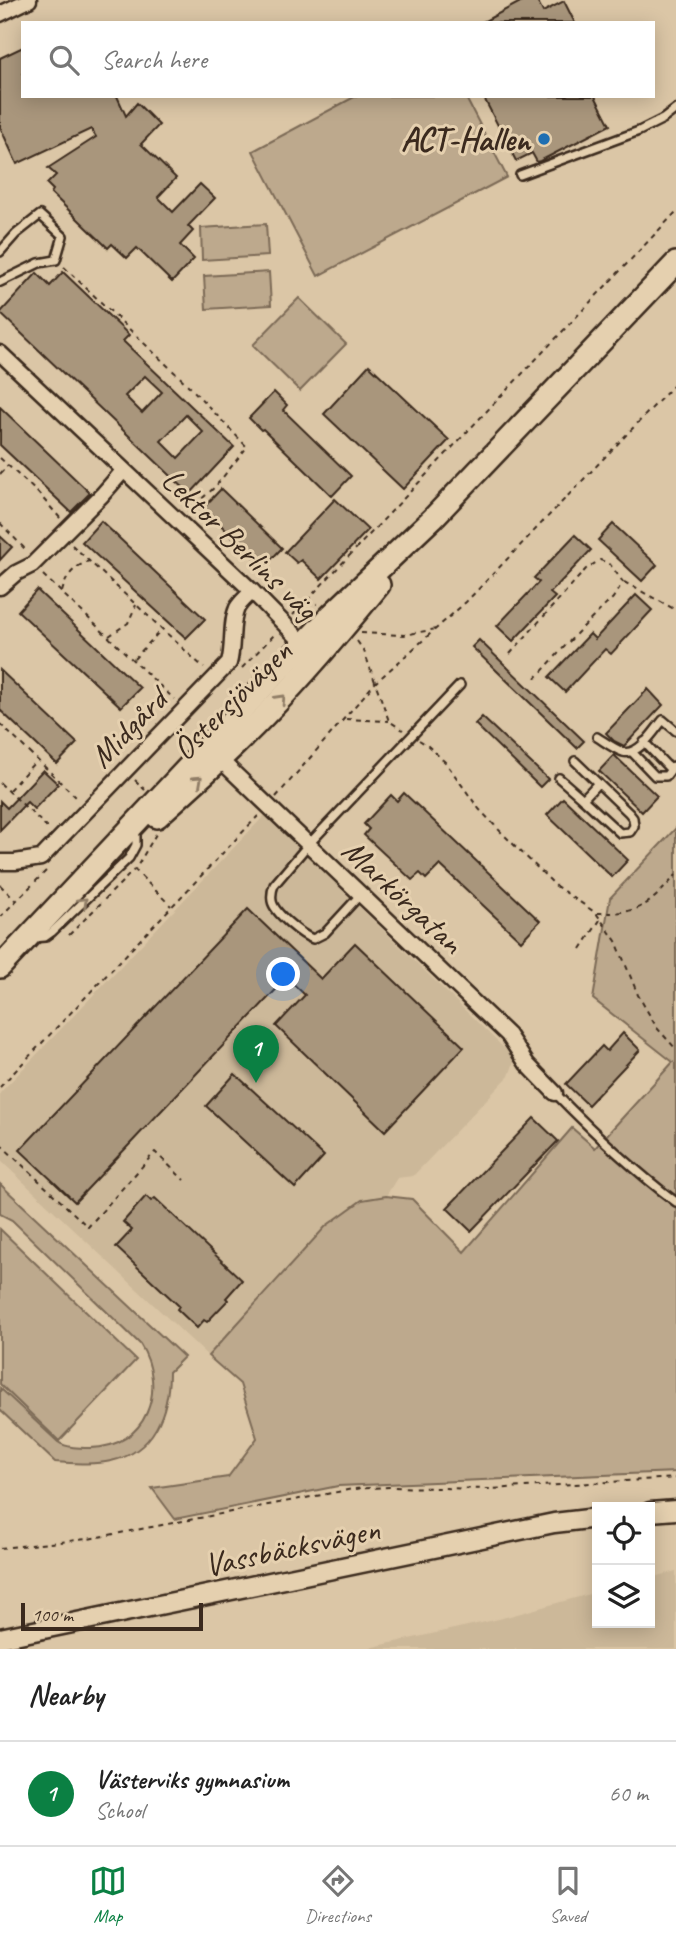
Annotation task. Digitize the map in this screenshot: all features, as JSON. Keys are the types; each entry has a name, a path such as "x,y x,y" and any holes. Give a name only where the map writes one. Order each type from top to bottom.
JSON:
{"main road":[{"name":"Östersjövägen","path":"56,908 136,836 311,651 342,624 433,518 676,262"},
{"name":"Östersjövägen","path":"0,967 213,753"}],"street":[{"path":"0,14 29,0"},
{"name":"Lektor Berlins väg","path":"0,353 311,651"},
{"name":"Lektor Berlins väg","path":"0,587 16,573 34,564 123,471"},
{"name":"Midgård","path":"0,862 41,858 229,663 233,650 235,612 252,592"},
{"name":"Markörgatan","path":"213,753 508,1035 527,1065 555,1093"},
{"path":"655,1512 676,1510"},
{"name":"Vassbäcksvägen","path":"0,1637 554,1523 592,1519"}],"lane":[{"path":"520,175 639,131 676,109"},
{"path":"0,252 16,233 40,215 63,236 57,260 39,263 0,282"},
{"path":"361,894 325,933 313,939 306,937 276,910 272,903 274,884 460,685"},
{"path":"597,737 627,754 644,743 663,720 676,731"},
{"path":"644,743 668,767 675,766"},
{"path":"632,752 655,776 666,776 675,766"},
{"path":"559,778 620,833 630,832 634,826 633,818 575,761"},
{"path":"583,799 598,783"},
{"path":"29,937 41,938 52,932 129,858 136,845 136,836"},
{"path":"555,1093 602,1141 646,1180 676,1202"}],"path":[{"path":"237,673 676,212"},
{"path":"57,260 190,387 247,447 215,486 177,521"},
{"path":"0,1087 267,806 375,683 466,602 676,383"},
{"path":"0,458 59,514 65,533 90,561 215,678"},
{"path":"0,474 8,465"},
{"path":"0,523 22,545 34,564 61,593 185,709"},
{"path":"510,654 586,569 600,560 609,563 623,582 676,610"},
{"path":"61,593 72,570 90,561"},
{"path":"536,678 613,598 623,582"},
{"path":"307,600 342,624 364,651 389,721"},
{"path":"108,637 128,623 136,605"},
{"path":"342,624 386,635 404,635 437,629"},
{"path":"133,660 162,629"},
{"path":"345,718 389,721 427,745 446,763 479,809 519,850 556,886 596,913 616,941 638,995 657,1028 676,1049"},
{"path":"0,724 89,810"},
{"path":"8,790 37,760"},
{"path":"0,783 60,839"},
{"path":"69,935 135,870 153,836 164,827"},
{"path":"0,917 51,866"},
{"path":"135,870 172,906"},
{"path":"596,913 621,914 645,905 659,895 676,875"},
{"path":"0,886 16,901"},
{"path":"581,949 600,919"},
{"path":"0,1144 88,1227 155,1152 184,1180"},
{"path":"0,1548 88,1539 353,1489 491,1489 676,1478"}],"shaded area":[{"path":"352,98 466,98 507,177 318,276 253,151"},
{"path":"266,224 268,256 202,260 201,228"},
{"path":"269,272 271,305 206,309 204,276"},
{"path":"299,298 346,344 300,391 253,345"},
{"path":"265,815 510,1054 514,1062 509,1076 413,1176 397,1178 386,1196 362,1200 326,1226 208,1356 0,1160 0,1093"},
{"path":"676,828 676,1472 338,1486 175,1519 152,1488 228,1477 257,1438 240,1384 208,1356 326,1226 362,1200 386,1196 412,1199 464,1252 572,1128 595,1148 673,1062 593,999 610,898"},
{"path":"0,1184 184,1357 169,1372 166,1402 156,1428 138,1449 126,1456 97,1463 55,1462 0,1410 0,1388 58,1442 69,1447 82,1448 110,1445 126,1438 138,1427 152,1396 152,1379 140,1344 12,1220 0,1214"},
{"path":"0,1229 136,1360 59,1441 0,1384"},
{"path":"676,1571 676,1649 364,1649 499,1619 592,1593 592,1628 655,1628 655,1577"}],"building":[{"name":"ACT-Hallen","path":"524,0 537,0 543,12 564,1 574,21 485,21"},
{"path":"21,48 21,98 118,98 126,116 137,103 159,125 141,144 176,178 158,197 173,212 200,184 215,198 188,226 193,231 180,245 194,259 172,282 137,248 127,258 112,244 108,248 51,193 53,190 47,184 56,175 48,168 96,137 91,129 17,164 0,127 0,58"},
{"name":"ACT-Hallen","path":"484,98 596,98 610,125 540,161 537,162 532,153 516,161"},
{"path":"63,272 129,335 123,341 234,447 190,494 0,313 37,273 50,286","holes":["145,376 162,392 142,413 125,396","186,415 203,432 178,458 161,441"]},
{"path":"369,365 449,440 403,489 324,414"},
{"path":"274,392 287,405 283,410 351,476 332,496 249,418"},
{"path":"0,407 90,493 71,512 0,445"},
{"path":"221,489 282,548 264,567 203,508"},
{"path":"335,499 368,530 321,579 301,560 297,563 285,552"},
{"path":"101,521 205,619 186,638 82,542"},
{"path":"613,524 657,565 642,581 598,540"},
{"path":"575,535 591,550 550,593 555,597 513,641 497,626 539,582 534,578"},
{"path":"0,536 12,547 0,560"},
{"path":"37,590 140,688 121,707 18,611"},
{"path":"636,595 652,610 611,654 605,649 565,692 549,677 590,634 595,639"},
{"path":"479,640 584,741 577,748 472,647"},
{"path":"0,670 77,743 57,764 0,710"},
{"path":"648,689 663,705 624,746 614,741 606,733"},
{"path":"482,717 548,779 540,787 475,724"},
{"path":"614,755 657,796 642,812 599,771"},
{"path":"43,770 58,784 34,809 27,802 0,830 0,801 7,808"},
{"path":"404,793 540,921 521,941 440,865 426,879 420,873 412,880 364,835 369,829 364,824 391,795 397,801"},
{"path":"563,798 628,860 612,877 547,815"},
{"path":"248,909 321,979 355,943 464,1047 385,1131 276,1026 305,995 287,978 75,1202 20,1150"},
{"path":"623,1033 640,1050 588,1105 566,1084 602,1046 607,1051"},
{"path":"235,1074 324,1156 295,1188 206,1106"},
{"path":"534,1118 558,1141 471,1231 447,1208"},
{"path":"146,1196 151,1201 155,1198 242,1280 226,1298 228,1300 207,1322 204,1320 197,1328 177,1309 179,1306 116,1247 132,1230 123,1222"}],"place":[{"name":"ACT-Hallen","path":"544,139"},
{"name":"Västerviks gymnasium","path":"256,1083"}]}
